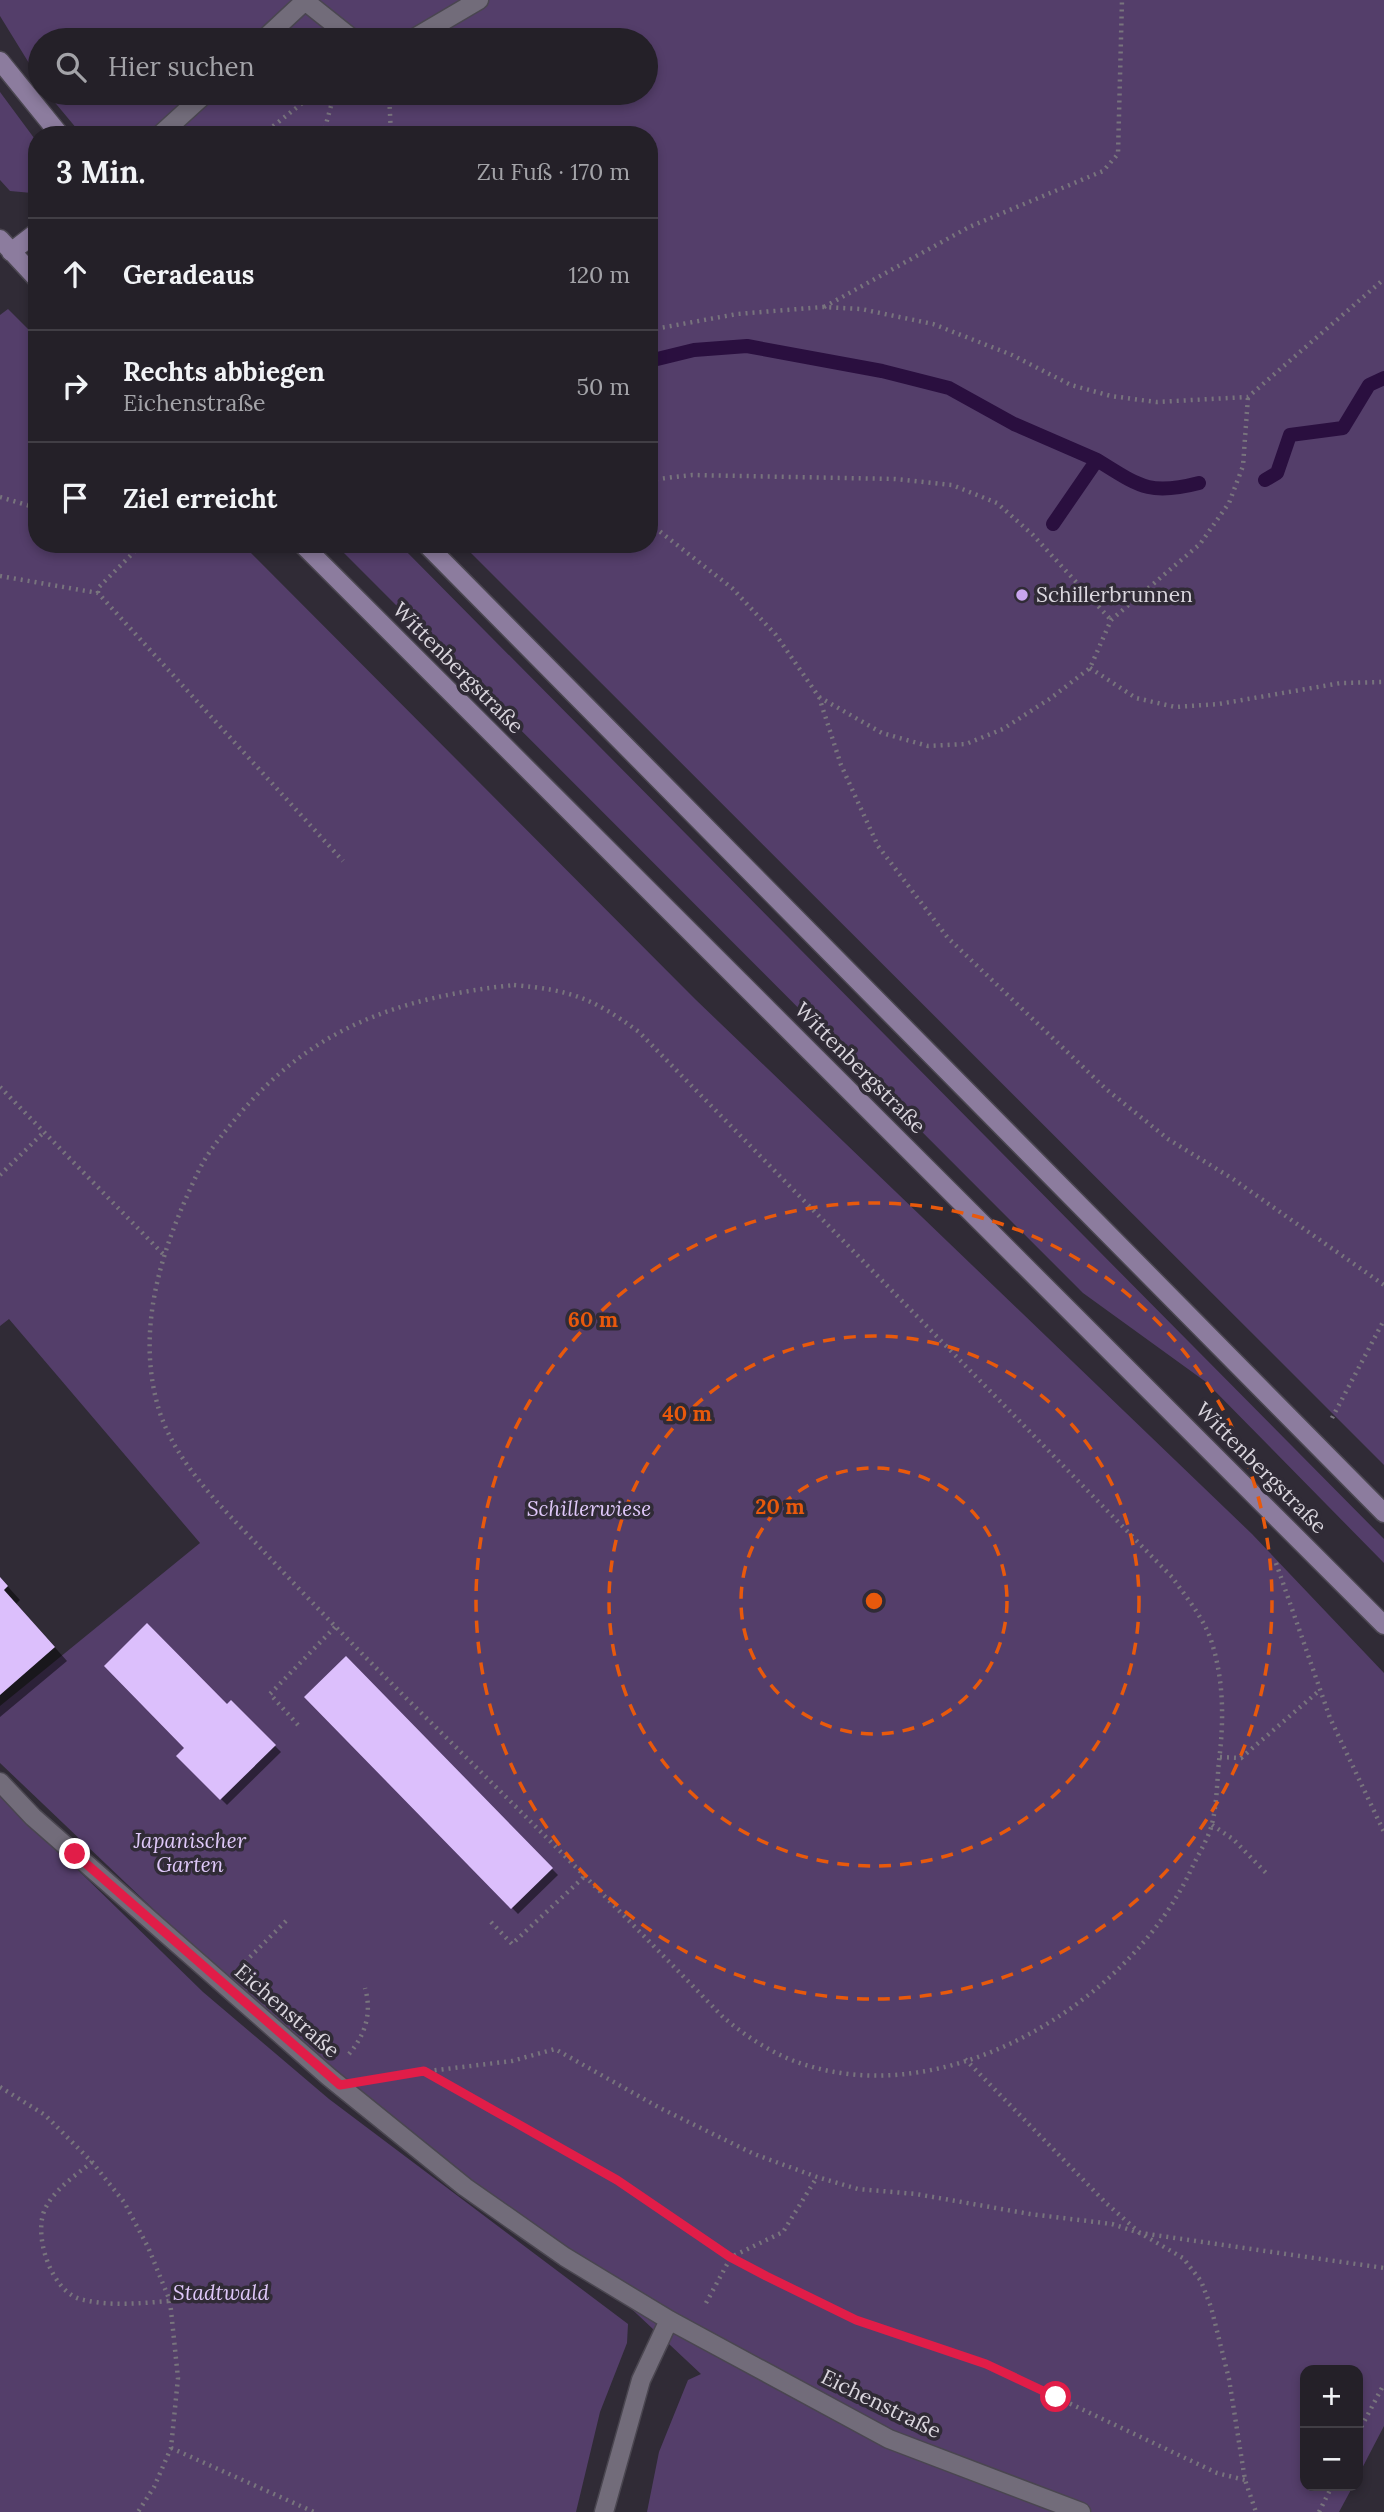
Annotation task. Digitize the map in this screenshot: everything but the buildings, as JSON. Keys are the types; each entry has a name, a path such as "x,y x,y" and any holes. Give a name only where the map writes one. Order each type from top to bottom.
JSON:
{"main road":[{"path":"0,61 28,96"},
{"path":"36,105 53,126"},
{"path":"28,237 4,250 28,271"},
{"name":"Wittenbergstraße","path":"311,553 1384,1625"},
{"path":"435,553 1384,1513"}],"street":[{"path":"276,28 306,0 340,28"},
{"path":"431,28 479,0"},
{"path":"170,126 193,105"},
{"name":"Eichenstraße","path":"0,1782 33,1817 335,2081 465,2187 565,2257 669,2320 889,2439 1081,2512"},
{"path":"604,2512 641,2380 669,2320"}],"path":[{"path":"823,307 969,227 1103,170 1118,154 1122,0"},
{"path":"273,126 300,105"},
{"path":"325,126 332,105"},
{"path":"390,105 391,126"},
{"path":"658,328 737,314 823,307 861,309 933,324 1012,355 1071,384 1111,396 1156,402 1248,397 1384,279"},
{"path":"819,697 882,733 929,746 966,744 1003,729 1090,668 1111,620 1200,544 1229,503 1243,467 1248,397"},
{"path":"658,479 692,475 895,479 952,485 997,503 1033,535 1111,620"},
{"path":"0,497 28,505"},
{"path":"658,530 732,588 776,635 819,697 841,765 878,846 948,938 1106,1089 1147,1122 1234,1179 1384,1285"},
{"path":"98,593 98,588 133,553"},
{"path":"0,576 98,593 343,861"},
{"path":"1090,668 1136,698 1175,707 1219,704 1342,684 1384,682"},
{"path":"514,985 555,988 604,1006 639,1032 1172,1577 1194,1608 1210,1639 1224,1710 1212,1825 1179,1895 1149,1936 1105,1983 1060,2017 1007,2045 924,2072 874,2076 808,2066 746,2036 722,2017 586,1875 335,1628 182,1460 160,1412 149,1365 151,1308 163,1254 208,1152 261,1089 299,1055 354,1023 398,1005 453,991 514,985"},
{"path":"0,1087 163,1254"},
{"path":"0,1175 45,1132"},
{"path":"1317,1446 1384,1320"},
{"path":"1273,1556 1320,1690 1384,1832"},
{"path":"298,1725 270,1694 335,1628"},
{"path":"1220,1757 1241,1758 1320,1690"},
{"path":"1212,1825 1233,1839 1269,1876"},
{"path":"491,1922 512,1944 586,1875"},
{"path":"247,1960 289,1918"},
{"path":"335,2081 367,2020 370,2005 365,1988"},
{"path":"335,2081 512,2062 555,2049 660,2108 731,2142 817,2177 858,2189 916,2194 1030,2214 1112,2224 1140,2233 1384,2268"},
{"path":"965,2059 1106,2203 1140,2233 1183,2258 1201,2281 1211,2306 1229,2379 1245,2480 1256,2512"},
{"path":"424,2071 617,2180 730,2257 856,2320 986,2364 1217,2473 1245,2480"},
{"path":"0,2087 45,2115 92,2162 124,2202 148,2247 170,2301 178,2378 171,2448 154,2487 138,2512"},
{"path":"92,2162 60,2189 46,2207 40,2225 46,2253 57,2281 77,2298 118,2304 170,2301"},
{"path":"691,2332 730,2257 783,2232 817,2177"},
{"path":"1361,2428 1384,2384"},
{"path":"171,2448 314,2512"},
{"path":"1319,2512 1330,2491"}],"green space":[{"path":"0,0 1384,0 1384,1465 471,553 658,553 658,126 74,126 57,105 658,105 658,28 28,28 28,62 0,16"},
{"path":"0,92 28,130 28,193 10,191 0,180"},
{"name":"Schillerwiese","path":"8,309 28,329 28,553 251,553 695,999 1252,1534 1384,1673 1384,2426 1363,2466 1363,2365 1300,2365 1300,2491 1350,2491 1339,2512 647,2512 659,2452 688,2380 701,2374 574,2255 465,2181 234,1986 0,1763 0,1706 200,1543 9,1319 0,1326 0,315"},
{"path":"344,553 408,553 1384,1539 1384,1563 1206,1382 1083,1293"},
{"name":"Stadtwald","path":"0,1794 203,1992 329,2099 628,2324 627,2343 600,2412 576,2512 0,2512"}],"waterway":[{"path":"658,359 694,350 747,346 882,371 949,388 1014,424 1097,460"},
{"path":"1265,480 1277,473 1290,435 1343,428 1369,385 1384,378"},
{"path":"1053,524 1097,460 1145,486 1168,489 1199,483"}],"place":[{"name":"Schillerbrunnen","path":"1022,595"}],"route":[{"path":"75,1854 340,2085 424,2071 617,2180 730,2257 766,2276 856,2320 986,2364 1056,2397"}],"park label":[{"name":"Japanischer Garten","path":"190,1853"}]}
